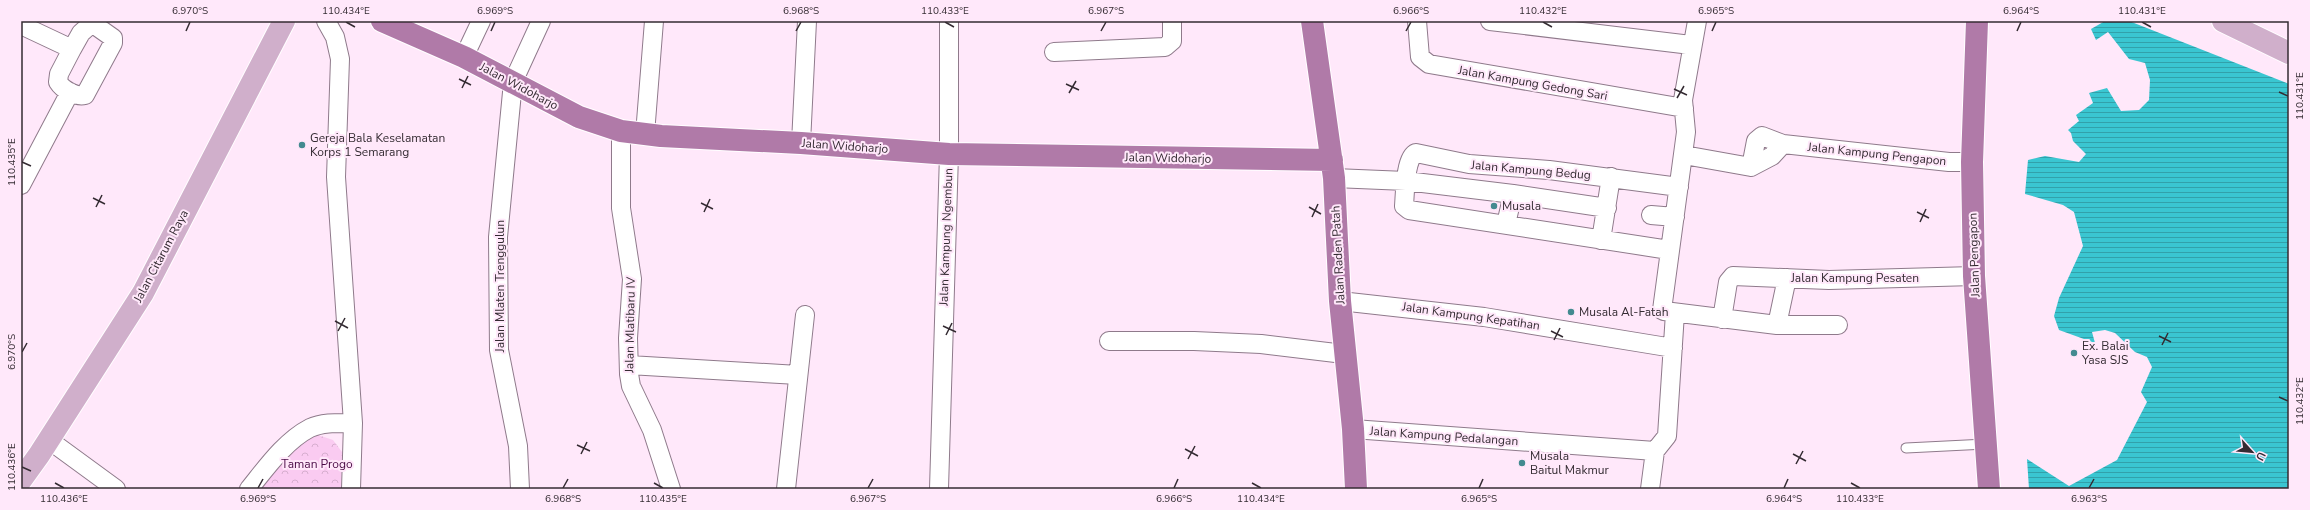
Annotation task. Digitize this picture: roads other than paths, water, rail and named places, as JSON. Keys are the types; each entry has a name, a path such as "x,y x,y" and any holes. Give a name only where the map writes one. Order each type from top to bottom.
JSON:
{"highway":[{"name":"Jalan Widoharjo","path":"382,21 464,57 579,117 621,131 645,134 801,143 949,154 1333,169"},
{"name":"Jalan Raden Patah","path":"1312,21 1333,169 1340,301 1344,354 1353,429 1356,489"},
{"name":"Jalan Pengapon","path":"1977,21 1972,162 1974,276 1989,489"}],"main road":[{"name":"Jalan Citarum Raya","path":"24,469 48,440 143,293 284,21"},
{"path":"2223,21 2289,53"}],"street":[{"path":"326,21 335,37 340,59 336,177 353,423 351,489"},
{"path":"464,57 481,21"},
{"name":"Jalan Mlaten Trenggulun","path":"520,489 518,446 499,350 498,237 513,82 541,21"},
{"path":"645,134 654,21"},
{"path":"801,143 807,21"},
{"name":"Jalan Kampung Ngembun","path":"940,489 949,154 949,21"},
{"path":"1054,52 1165,47 1172,41 1172,21"},
{"name":"Jalan Kampung Gedong Sari","path":"1417,21 1420,57 1429,64 1684,108"},
{"path":"1490,21 1691,45"},
{"path":"1697,21 1691,45 1684,108 1686,132 1684,155 1669,250 1662,308 1664,312 1777,325 1838,325"},
{"path":"21,25 72,49"},
{"path":"90,25 96,26 113,38 113,43 88,93 80,96 60,86 58,79 72,49 81,33 90,25"},
{"path":"21,185 70,92"},
{"name":"Jalan Mlatibaru IV","path":"621,131 621,208 632,278 628,338 631,386 652,430 670,489"},
{"name":"Jalan Kampung Pengapon","path":"1684,155 1751,167 1772,156 1783,144 1949,162 1972,162"},
{"name":"Jalan Kampung Bedug","path":"1669,250 1407,209 1404,206 1409,159 1416,153 1469,164 1611,177 1679,187"},
{"name":"Jalan Kampung Bedug","path":"1333,169 1406,181 1513,194 1607,208"},
{"path":"1601,240 1611,177"},
{"path":"1506,224 1513,194"},
{"path":"1651,215 1675,217"},
{"name":"Jalan Kampung Pesaten","path":"1722,319 1728,282 1731,277 1829,280 1974,276"},
{"path":"1777,325 1786,278"},
{"name":"Jalan Kampung Kepatihan","path":"1340,301 1484,317 1673,348"},
{"path":"1650,489 1655,451 1667,436 1675,313"},
{"path":"786,489 805,315"},
{"path":"1109,341 1194,341 1254,344 1344,354"},
{"path":"629,365 798,375"},
{"path":"249,489 277,455 310,428 325,424 353,423"},
{"name":"Jalan Kampung Pedalangan","path":"1353,429 1655,451"},
{"path":"48,440 116,489"}],"lane":[{"path":"1906,448 1986,444"}],"water":[{"path":"2105,21 2129,21 2289,84 2289,489 2029,489 2027,459 2069,486 2117,460 2147,402 2141,392 2152,367 2147,357 2135,352 2115,333 2105,330 2092,332 2095,343 2059,330 2054,316 2059,298 2083,246 2074,212 2063,205 2025,194 2028,160 2045,156 2079,162 2086,154 2073,141 2071,133 2068,130 2079,121 2076,115 2093,103 2089,93 2107,88 2121,111 2139,110 2149,100 2150,80 2145,63 2129,59 2108,32 2096,40 2091,29"}],"place":[{"name":"Gereja Bala Keselamatan Korps 1 Semarang","path":"302,145"},
{"name":"Musala","path":"1494,206"},
{"name":"Musala Al-Fatah","path":"1571,312"},
{"name":"Ex. Balai Yasa SJS","path":"2074,353"},
{"name":"Musala Baitul Makmur","path":"1522,463"}],"park label":[{"name":"Taman Progo","path":"317,464"}]}
